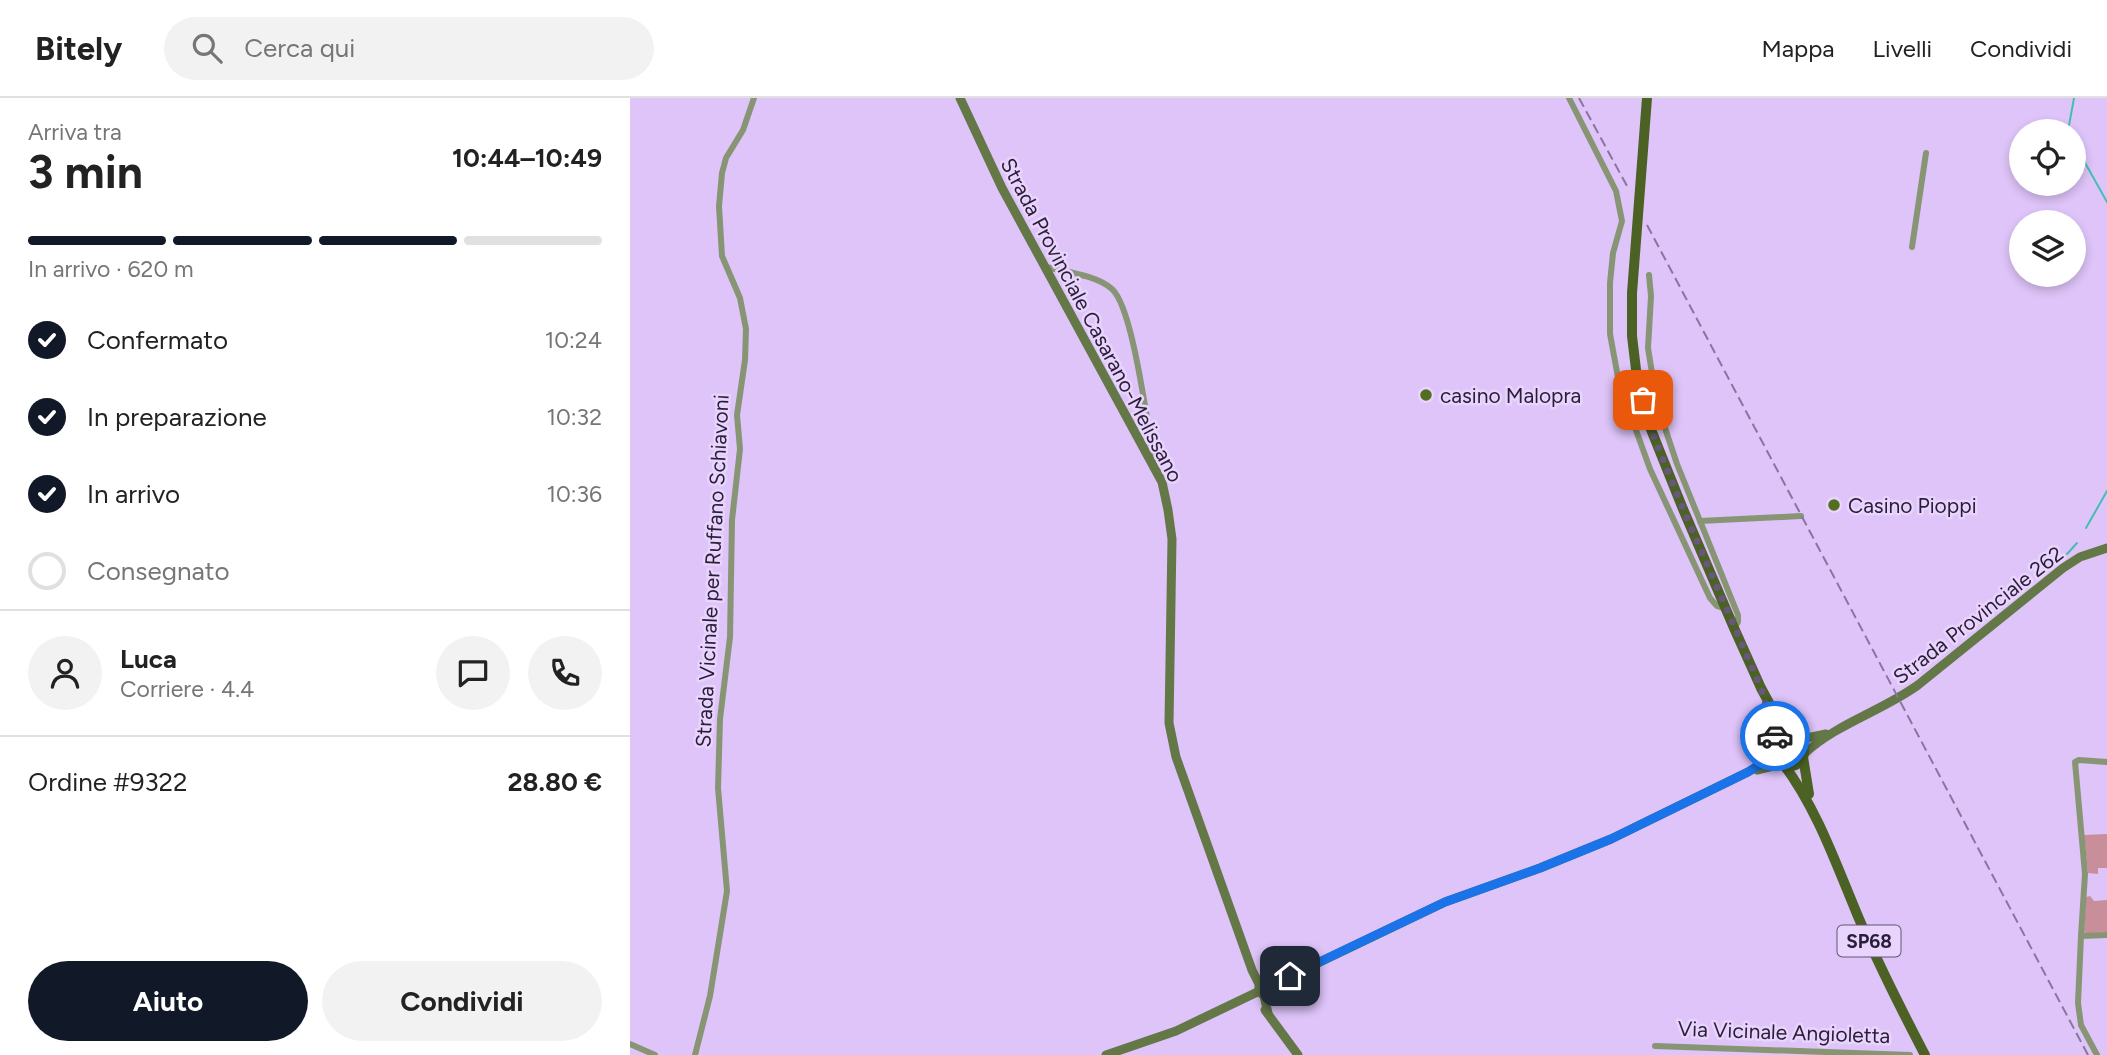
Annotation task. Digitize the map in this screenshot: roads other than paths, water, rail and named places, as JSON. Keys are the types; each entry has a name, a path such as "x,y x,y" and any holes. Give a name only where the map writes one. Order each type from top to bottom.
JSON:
{"main road":[{"name":"SP68","path":"1647,98 1632,293 1632,336 1637,378 1648,422 1734,628 1781,725 1802,746 1806,784 1819,825"},
{"name":"SP68","path":"1761,688 1773,728 1777,759 1798,783 1873,951 1925,1055"},
{"path":"1776,750 1784,740 1796,740"},
{"path":"1783,764 1793,766 1803,756"}],"street":[{"name":"Strada Vicinale per Ruffano Schiavoni","path":"695,1055 710,996 727,891 718,788 720,719 730,638 732,520 740,450 737,415 745,360 746,328 740,298 722,256 719,206 726,158 743,130 754,98"},
{"name":"Strada Provinciale Casarano-Melissano","path":"960,98 1002,188 1162,482 1172,538 1169,723 1176,757 1252,970 1259,999 1298,1055"},
{"path":"1569,98 1616,191 1622,221 1613,253 1610,283 1610,334 1619,383 1650,469 1704,587 1717,606 1726,609"},
{"path":"1912,247 1926,153"},
{"path":"1046,267 1096,280 1111,288 1121,299 1133,343 1153,452 1152,465"},
{"path":"1649,275 1651,296 1648,348 1657,404 1677,464 1738,615 1734,628"},
{"path":"1700,521 1801,516"},
{"name":"Strada Provinciale 262","path":"1834,732 1899,699 2063,568 2080,557 2107,548"},
{"path":"1796,740 1834,732"},
{"path":"1803,756 1834,732"},
{"path":"1106,1055 1176,1031 1445,902 1611,839 1748,772 1770,758 1776,750"},
{"path":"2098,1055 2081,1025 2078,1003 2085,874 2075,762 2107,762"},
{"path":"1748,772 1783,764"},
{"path":"2081,936 2107,935"},
{"path":"630,1044 655,1055"},
{"name":"Via Vicinale Angioletta","path":"1655,1046 1910,1055"}],"waterway":[{"path":"2070,119 2074,98"},
{"path":"2086,164 2107,202"},
{"path":"2086,528 2107,491"},
{"path":"2067,554 2077,543"}],"railway":[{"path":"1579,98 1627,186"},
{"path":"1647,225 2088,1055"}],"place":[{"name":"casino Malopra","path":"1426,395"},
{"name":"Casino Pioppi","path":"1834,505"}]}
